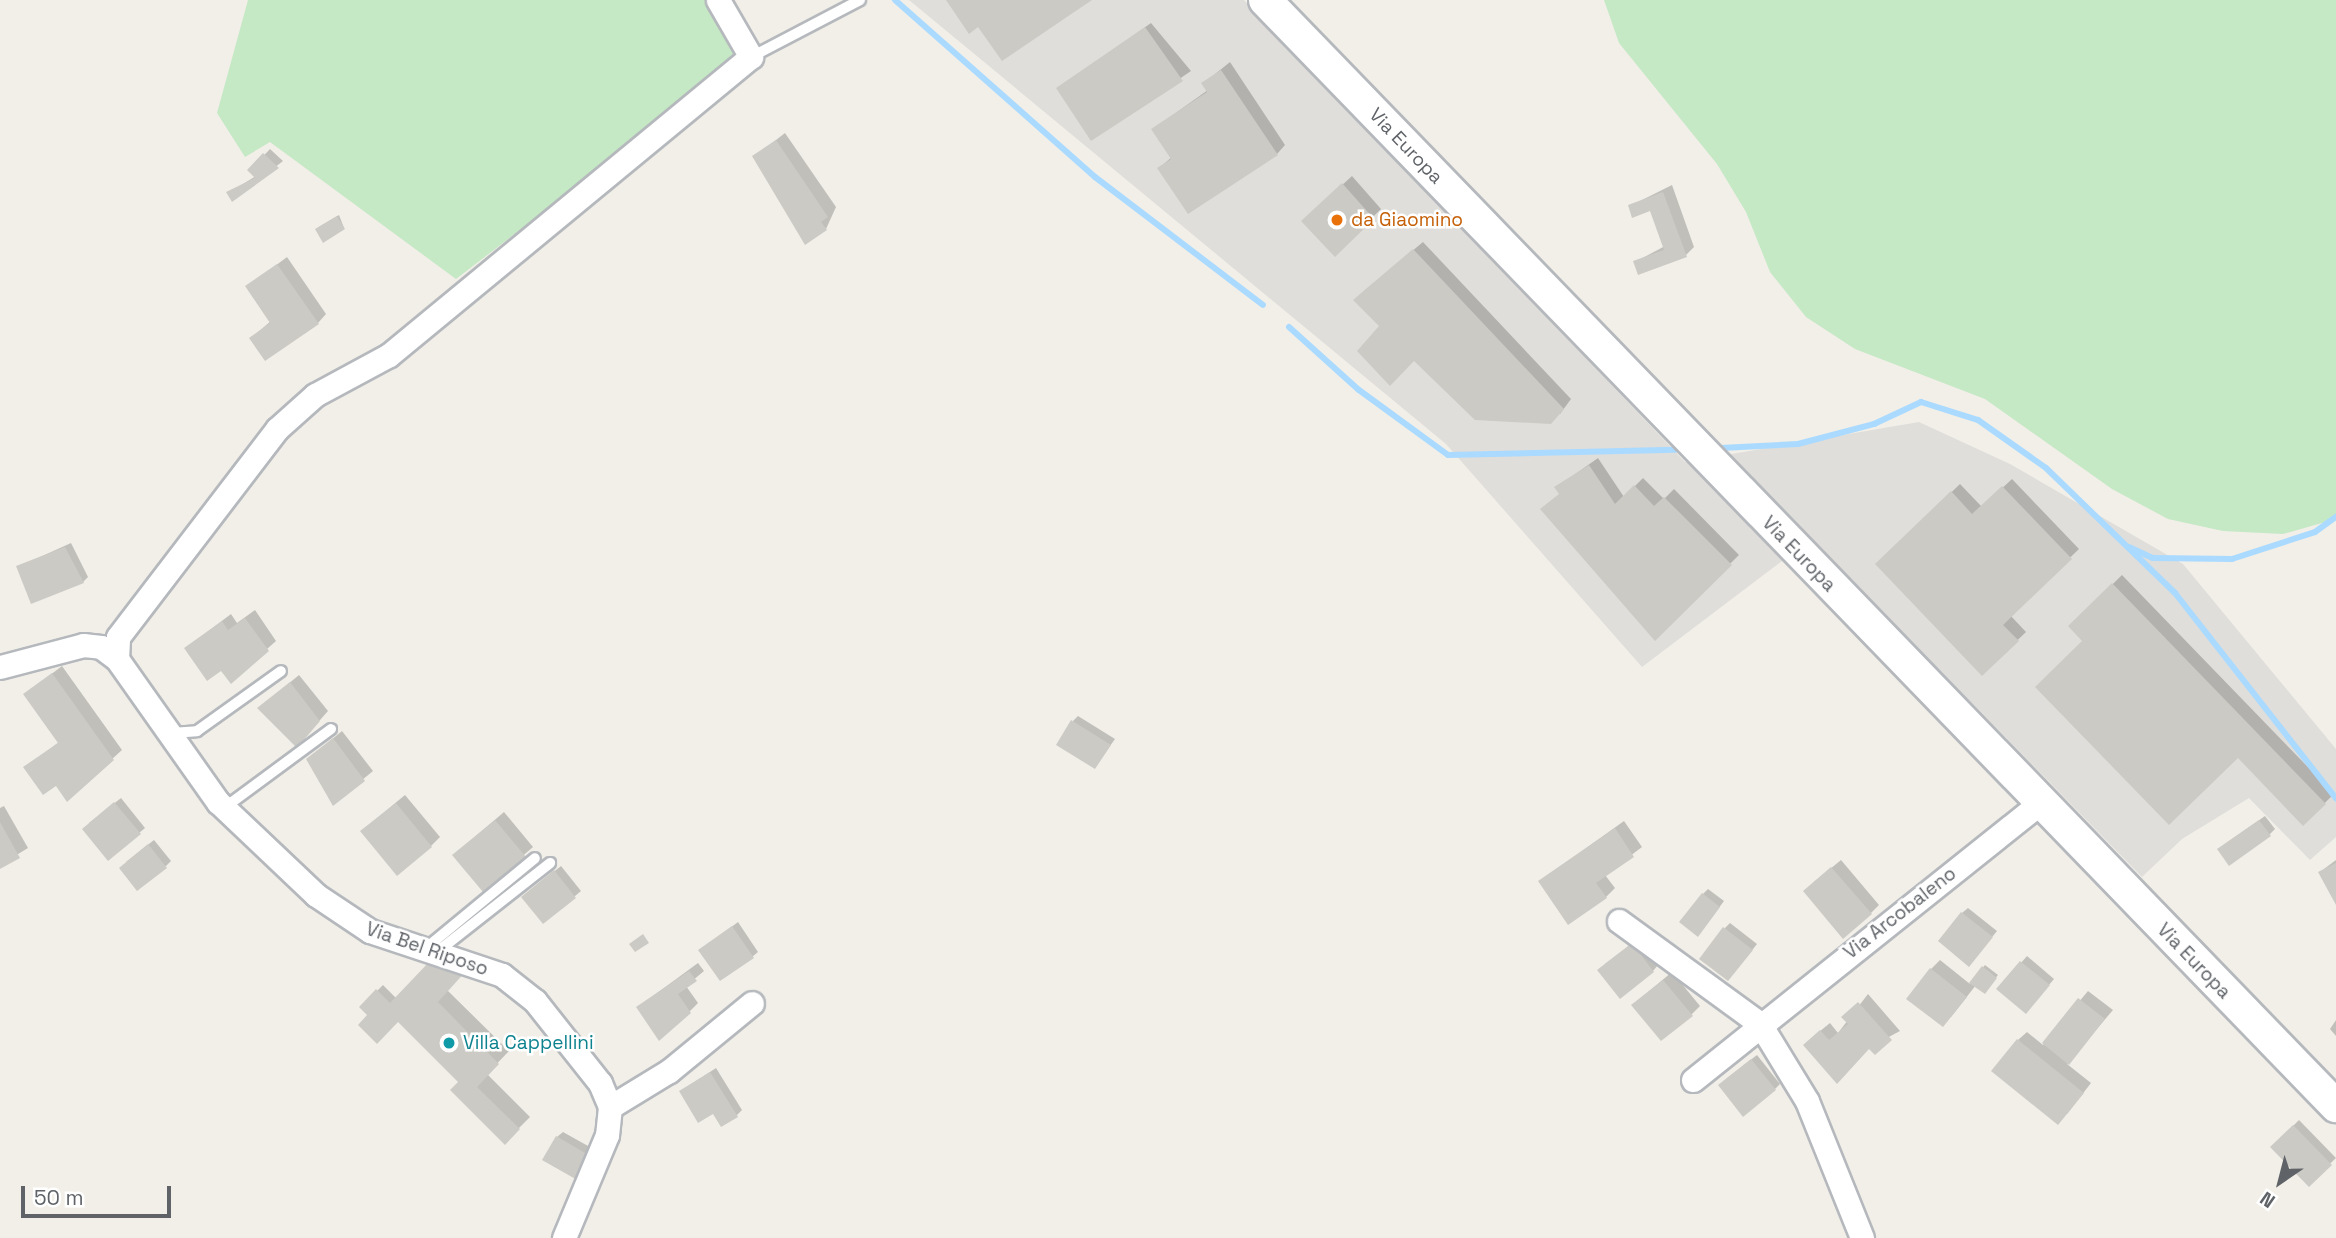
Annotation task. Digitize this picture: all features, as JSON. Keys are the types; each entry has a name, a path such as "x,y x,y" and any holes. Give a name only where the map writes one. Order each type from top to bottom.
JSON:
{"main road":[{"name":"Via Europa","path":"1265,0 2336,1106"}],"street":[{"path":"117,659 118,637 277,429 316,395 389,355 751,57 718,0"},
{"path":"0,667 83,645 101,647 117,659"},
{"name":"Via Bel Riposo","path":"117,659 223,808 354,923 431,950 519,987 600,1083 610,1107"},
{"name":"Via Arcobaleno","path":"1693,1080 2040,803"},
{"path":"1619,921 1760,1024 1807,1101 1862,1238"},
{"path":"564,1238 607,1135 610,1107 669,1071 752,1003"}],"lane":[{"path":"751,57 860,0"},
{"path":"169,733 197,731 281,671"},
{"path":"223,808 331,729"},
{"path":"431,950 535,858"},
{"path":"431,950 550,863"}],"shaded area":[{"path":"909,0 1244,0 1685,462 1919,422 2010,464 2183,564 2336,749 2336,837 2310,860 2249,798 2182,839 2142,877 1978,709 1803,545 1642,667 1446,444"}],"green space":[{"path":"248,0 705,0 740,61 456,279 270,142 245,157 217,113"},
{"path":"1604,0 2336,0 2336,519 2283,534 2223,531 2168,519 2112,489 1985,399 1855,349 1806,317 1770,272 1746,212 1717,164 1619,43"}],"building":[{"path":"946,0 1092,0 1002,61 978,27 969,34"},
{"path":"1145,27 1183,81 1091,141 1056,88"},
{"path":"1221,70 1278,155 1188,214 1157,168 1171,159 1151,129 1207,92 1201,83"},
{"path":"776,140 828,217 821,222 827,230 805,245 752,156"},
{"path":"263,153 279,168 232,202 226,192 255,178 247,170"},
{"name":"da Giaomino","path":"1342,183 1374,219 1335,257 1301,221"},
{"path":"1663,192 1687,257 1638,275 1633,261 1664,250 1650,211 1632,218 1628,205"},
{"path":"337,216 345,229 323,243 315,229"},
{"path":"1413,249 1564,409 1551,424 1475,420 1414,361 1390,386 1357,351 1379,326 1353,300"},
{"path":"277,264 319,324 265,361 249,338 270,323 245,286"},
{"path":"1589,465 1615,504 1634,485 1654,506 1664,497 1732,565 1655,641 1540,509 1559,494 1554,487"},
{"path":"2002,486 2072,559 2003,625 2019,641 1982,676 1875,564 1951,491 1972,514"},
{"path":"65,547 84,583 31,604 16,566"},
{"path":"2112,583 2326,804 2303,826 2238,758 2169,825 2035,687 2082,641 2068,626"},
{"path":"245,618 269,651 231,684 221,671 207,681 184,648 222,621 228,630"},
{"path":"52,673 114,760 67,802 56,786 43,795 23,767 58,743 23,694"},
{"path":"290,682 320,721 297,748 257,708"},
{"path":"1071,720 1111,745 1095,769 1056,745"},
{"path":"333,738 365,781 333,806 306,759"},
{"path":"114,802 141,834 108,861 82,829"},
{"path":"396,803 432,847 397,876 360,831"},
{"path":"495,820 526,857 483,892 452,855"},
{"path":"2259,820 2271,836 2229,866 2217,849"},
{"path":"0,822 20,858 0,869"},
{"path":"1615,828 1634,857 1596,883 1607,898 1568,925 1538,881"},
{"path":"148,844 167,868 137,891 119,868"},
{"path":"2336,863 2336,905 2318,872"},
{"path":"1831,867 1872,914 1843,939 1803,891"},
{"path":"554,870 576,898 543,924 521,897"},
{"path":"1702,893 1720,907 1698,937 1679,922"},
{"path":"1961,912 1993,937 1969,967 1938,941"},
{"path":"732,926 754,958 720,981 698,950"},
{"path":"1723,927 1753,950 1728,981 1699,959"},
{"path":"643,934 649,943 635,952 629,944"},
{"path":"1632,943 1654,972 1620,999 1597,970"},
{"path":"2020,961 2050,985 2026,1014 1996,989"},
{"name":"Villa Cappellini","path":"429,962 467,970 438,1002 499,1064 477,1087 520,1129 505,1145 450,1090 458,1082 398,1022 377,1044 358,1025 367,1015 359,1007 376,989 390,1003"},
{"path":"1982,966 1997,978 1985,994 1969,983"},
{"path":"1930,968 1967,997 1943,1027 1906,999"},
{"path":"689,971 697,981 678,994 691,1013 659,1041 636,1007"},
{"path":"1663,980 1693,1016 1661,1041 1631,1005"},
{"path":"2078,998 2105,1019 2069,1065 2042,1043"},
{"path":"1858,1002 1892,1040 1875,1055 1869,1049 1837,1084 1803,1045 1820,1030 1829,1040 1848,1024 1841,1017"},
{"path":"2017,1039 2084,1093 2058,1125 1991,1071"},
{"path":"1751,1059 1776,1090 1743,1117 1718,1085"},
{"path":"710,1072 738,1117 721,1127 713,1114 698,1123 679,1091"},
{"path":"2293,1125 2332,1165 2309,1187 2270,1147"},
{"path":"556,1136 592,1157 579,1181 542,1160"}],"waterway":[{"path":"895,0 1095,177 1263,305"},
{"path":"1289,327 1359,390 1448,455 1675,450"},
{"path":"1721,448 1798,444 1874,424 1921,402 1978,420 2046,468 2175,593 2336,798"},
{"path":"2129,547 2153,558 2232,559 2315,532 2336,517"}],"place":[{"name":"da Giaomino","path":"1337,220"},
{"name":"Villa Cappellini","path":"449,1043"}]}
